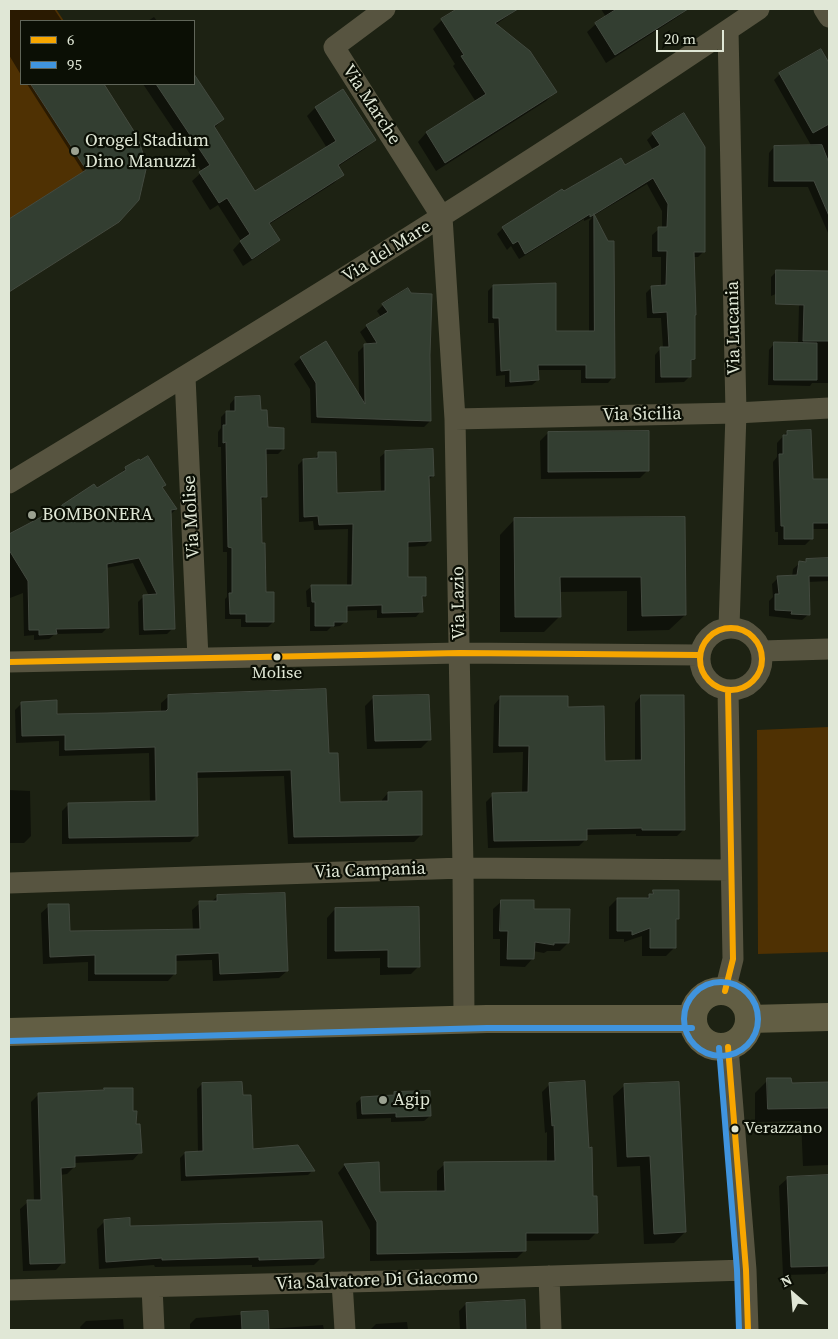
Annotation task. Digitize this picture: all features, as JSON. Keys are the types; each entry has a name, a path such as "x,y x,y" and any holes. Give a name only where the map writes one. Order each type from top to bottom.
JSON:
{"main road":[{"path":"725,991 743,1001 748,1010 748,1027 744,1036 736,1043 728,1047 716,1047 707,1044 699,1038 694,1029 692,1019 694,1010 706,995 725,991"},
{"path":"749,1019 829,1017"},
{"path":"9,1032 464,1020 692,1019"}],"street":[{"name":"Via Marche","path":"385,9 334,46 442,217"},
{"name":"Via del Mare","path":"9,483 185,377 442,217 759,9"},
{"path":"824,9 829,17"},
{"name":"Via Lucania","path":"728,30 736,413 729,627"},
{"name":"Via Lazio","path":"442,217 455,419 464,1020"},
{"name":"Via Molise","path":"185,377 198,658"},
{"name":"Via Sicilia","path":"455,419 736,413 829,408"},
{"path":"729,627 740,628 750,633 762,651 760,671 747,686 728,690 714,685 703,675 699,655 706,639 720,629 729,627"},
{"path":"762,651 829,649"},
{"path":"9,662 460,653 699,655"},
{"path":"725,991 733,959 728,690"},
{"name":"Via Campania","path":"9,883 463,868 731,870"},
{"path":"728,1047 746,1270 748,1330"},
{"name":"Via Salvatore Di Giacomo","path":"9,1290 746,1270"},
{"path":"549,1276 551,1330"},
{"path":"342,1282 345,1330"},
{"path":"152,1287 154,1330"}],"shaded area":[{"name":"Orogel Stadium Dino Manuzzi","path":"9,9 56,9 63,20 20,20 20,85 105,85 137,136 147,165 119,222 9,292"},
{"path":"829,727 829,952 758,954 757,730"}],"building":[{"path":"457,9 518,9 495,23 530,51 557,92 445,163 426,132 486,94 461,56 464,55 441,19"},
{"path":"617,9 688,9 615,55 595,23"},
{"path":"821,49 829,63 829,124 813,133 779,73"},
{"path":"195,76 224,119 214,126 255,191 336,141 315,107 343,89 376,140 338,165 344,175 269,223 280,240 252,259 240,241 250,234 227,198 219,203 199,172 210,165 157,85 195,85"},
{"name":"Orogel Stadium Dino Manuzzi","path":"32,85 105,85 137,136 147,165 139,200 119,222 9,292 9,219 86,170"},
{"path":"684,113 705,147 705,252 694,252 695,359 691,360 691,377 661,377 660,347 669,347 667,312 653,313 651,286 666,285 667,251 658,251 658,227 667,227 668,204 653,178 525,254 518,241 513,244 502,227 562,189 564,191 621,158 625,165 660,145 652,133"},
{"path":"822,145 829,163 829,216 814,181 774,181 774,146"},
{"path":"594,214 608,241 614,241 615,378 586,378 586,365 538,365 539,380 510,382 510,370 501,371 499,318 493,318 493,285 556,283 556,331 594,331"},
{"path":"776,270 829,271 829,341 803,341 804,305 776,304"},
{"path":"408,288 411,293 432,294 430,355 431,421 317,417 316,383 300,357 326,341 365,404 364,344 377,343 366,325 388,312 382,304"},
{"path":"774,342 817,343 817,380 774,380"},
{"path":"260,396 261,410 267,410 268,427 284,428 284,449 266,449 267,497 261,497 262,543 265,543 266,592 274,592 274,622 246,622 246,614 230,614 229,593 232,593 232,548 228,547 226,442 223,443 223,425 226,425 226,411 235,411 235,397"},
{"path":"811,430 813,479 829,479 829,523 813,523 813,539 784,539 784,526 781,526 779,454 783,454 783,435 787,435 787,431"},
{"path":"649,431 649,471 548,472 548,432"},
{"path":"433,449 434,476 429,476 431,541 408,542 408,577 426,577 426,596 422,596 423,612 382,613 382,605 347,606 347,622 334,622 334,626 315,626 315,602 312,602 311,585 352,585 353,524 319,525 318,516 304,517 303,459 318,458 318,452 336,452 337,493 385,491 385,451"},
{"path":"148,456 166,485 162,487 177,509 171,510 175,629 144,630 143,595 157,594 139,558 107,564 109,628 56,629 57,634 39,635 39,630 29,630 28,581 9,550 9,534 62,506 94,484 97,488 126,470 125,467"},
{"path":"685,517 686,615 642,616 641,577 560,577 561,617 515,617 514,518"},
{"path":"829,558 829,576 809,576 810,615 791,614 792,611 775,610 775,594 779,594 777,576 797,575 799,561 806,562 806,559"},
{"path":"326,689 329,753 338,753 340,802 388,801 388,792 422,791 422,835 294,837 291,770 197,772 198,836 69,838 68,803 156,801 155,747 65,750 65,735 22,736 21,702 57,700 57,714 166,711 168,709 168,695"},
{"path":"429,695 431,740 375,741 373,696"},
{"path":"641,695 684,695 685,830 642,830 642,828 587,829 587,840 494,841 492,793 528,792 529,746 499,746 500,696 568,696 568,707 604,706 605,761 641,760"},
{"path":"653,890 679,890 676,948 650,948 650,928 632,935 632,931 617,931 617,898 649,898 649,894 653,894"},
{"path":"285,893 288,971 220,974 219,953 176,955 176,974 95,974 95,955 50,957 48,904 69,904 70,931 200,929 199,901 217,901 217,895"},
{"path":"501,900 534,900 534,909 570,909 569,943 554,943 554,945 535,942 534,959 507,959 508,931 500,931"},
{"path":"419,907 420,967 388,967 388,950 335,951 335,908"},
{"path":"767,1078 791,1078 792,1083 829,1082 829,1108 768,1109"},
{"path":"585,1081 589,1148 592,1147 593,1196 597,1196 598,1233 526,1233 526,1251 377,1254 377,1222 344,1164 379,1162 380,1192 445,1191 444,1162 555,1161 554,1125 552,1126 549,1083"},
{"path":"242,1082 243,1095 251,1095 253,1149 298,1145 315,1171 186,1176 185,1152 203,1151 202,1083"},
{"path":"679,1082 686,1232 654,1234 650,1156 627,1157 624,1084"},
{"path":"104,1088 133,1088 133,1111 137,1111 136,1124 140,1124 142,1153 75,1156 75,1167 61,1168 65,1263 30,1264 27,1200 41,1200 38,1093 104,1090"},
{"path":"430,1091 431,1116 396,1117 396,1113 362,1114 361,1097 394,1095 394,1092"},
{"path":"829,1175 829,1266 791,1267 787,1177"},
{"path":"130,1218 130,1226 322,1221 324,1258 259,1260 259,1257 162,1260 162,1258 106,1262 104,1220"},
{"path":"525,1300 526,1330 467,1330 466,1303"},
{"path":"268,1311 269,1330 242,1330 241,1312"}],"transit line":[{"name":"6","path":"725,628 737,628 753,637 760,647 762,659 760,671 753,681 737,690 725,690 714,685 705,676 700,665 700,653 705,642 714,633 725,628"},
{"name":"6","path":"9,662 460,653 699,655"},
{"name":"6","path":"725,991 733,959 728,690"},
{"name":"95","path":"721,982 735,985 747,993 755,1005 758,1019 755,1033 747,1045 735,1053 721,1056 707,1053 695,1045 687,1033 684,1019 687,1005 695,993 707,985 721,982"},
{"name":"95","path":"9,1041 487,1028 692,1028"},
{"name":"6","path":"728,1047 746,1270 748,1330"},
{"name":"95","path":"719,1048 737,1270 739,1330"}],"place":[{"name":"Orogel Stadium Dino Manuzzi","path":"75,151"},
{"name":"BOMBONERA","path":"32,515"},
{"name":"Molise","path":"277,657"},
{"name":"Agip","path":"383,1100"},
{"name":"Verazzano","path":"735,1129"}]}
